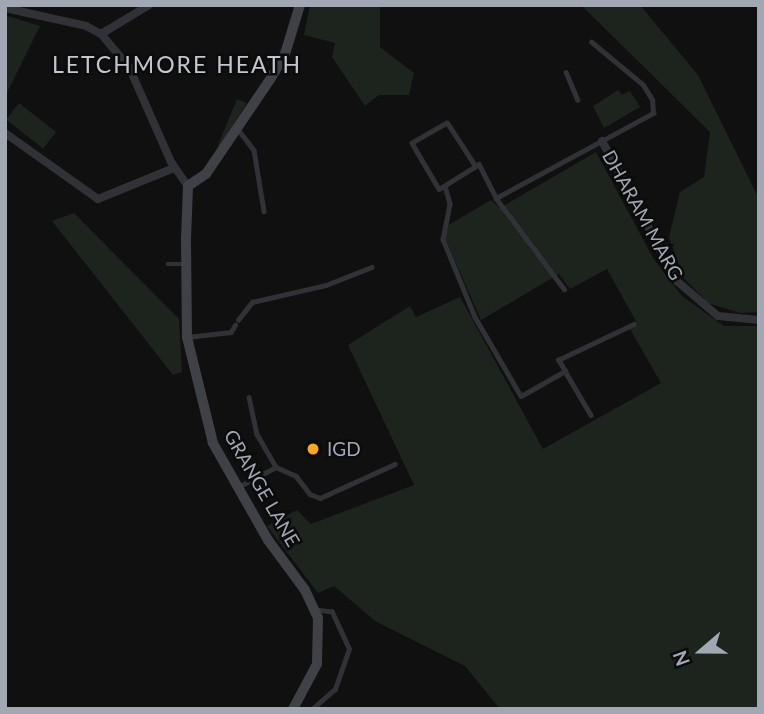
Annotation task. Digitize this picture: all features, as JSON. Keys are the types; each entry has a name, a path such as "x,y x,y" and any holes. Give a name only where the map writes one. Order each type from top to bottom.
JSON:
{"street":[{"path":"101,34 149,5"},
{"path":"5,7 86,26 101,34 129,67 174,168 188,186 206,174 285,54 300,5"},
{"path":"5,133 98,199 174,168"},
{"name":"DHARAM MARG","path":"602,142 678,282 718,316 759,320"},
{"name":"GRANGE LANE","path":"188,186 187,337 204,418 237,488 315,610 321,652 313,678 293,709"}],"lane":[{"path":"496,198 650,116 653,105 637,78 591,42"},
{"path":"566,72 578,100"},
{"path":"475,166 447,123 412,143 439,189 479,164 496,198 564,289"},
{"path":"238,129 254,149 264,211"},
{"path":"445,186 450,204 443,239 475,317 521,396 565,372"},
{"path":"168,264 186,264"},
{"path":"187,337 231,332 252,302 326,285 372,267"},
{"path":"591,415 558,360 634,324"},
{"path":"249,397 257,434 276,467 296,476 310,494 320,498 396,464"},
{"path":"237,488 276,467"},
{"path":"312,709 335,689 349,649 332,612 315,610"}],"shaded area":[{"path":"310,5 380,5 380,47 414,73 409,95 379,95 365,106 332,57 335,43 304,35"},
{"path":"581,5 640,5 698,75 759,199 759,312 740,313 708,303 683,277 669,237 680,192 704,177 710,132"},
{"path":"5,15 40,26 5,97"},
{"path":"618,90 622,95 630,91 640,107 604,128 593,106"},
{"path":"237,99 247,103 219,147 218,145"},
{"path":"19,103 56,132 43,148 6,120"},
{"path":"596,152 653,258 682,296 724,326 759,326 759,709 500,709 465,666 375,621 334,586 318,593 267,526 297,510 311,524 414,485 348,345 410,306 416,317 460,297 543,449 661,383 630,329 638,325 607,269 570,289 559,274 481,320 445,238 445,227 491,200 500,208"},
{"path":"74,213 179,319 182,372 173,375 52,221"}],"place":[{"name":"IGD","path":"313,449"}],"district":[{"name":"LETCHMORE HEATH","path":"177,64"}]}
